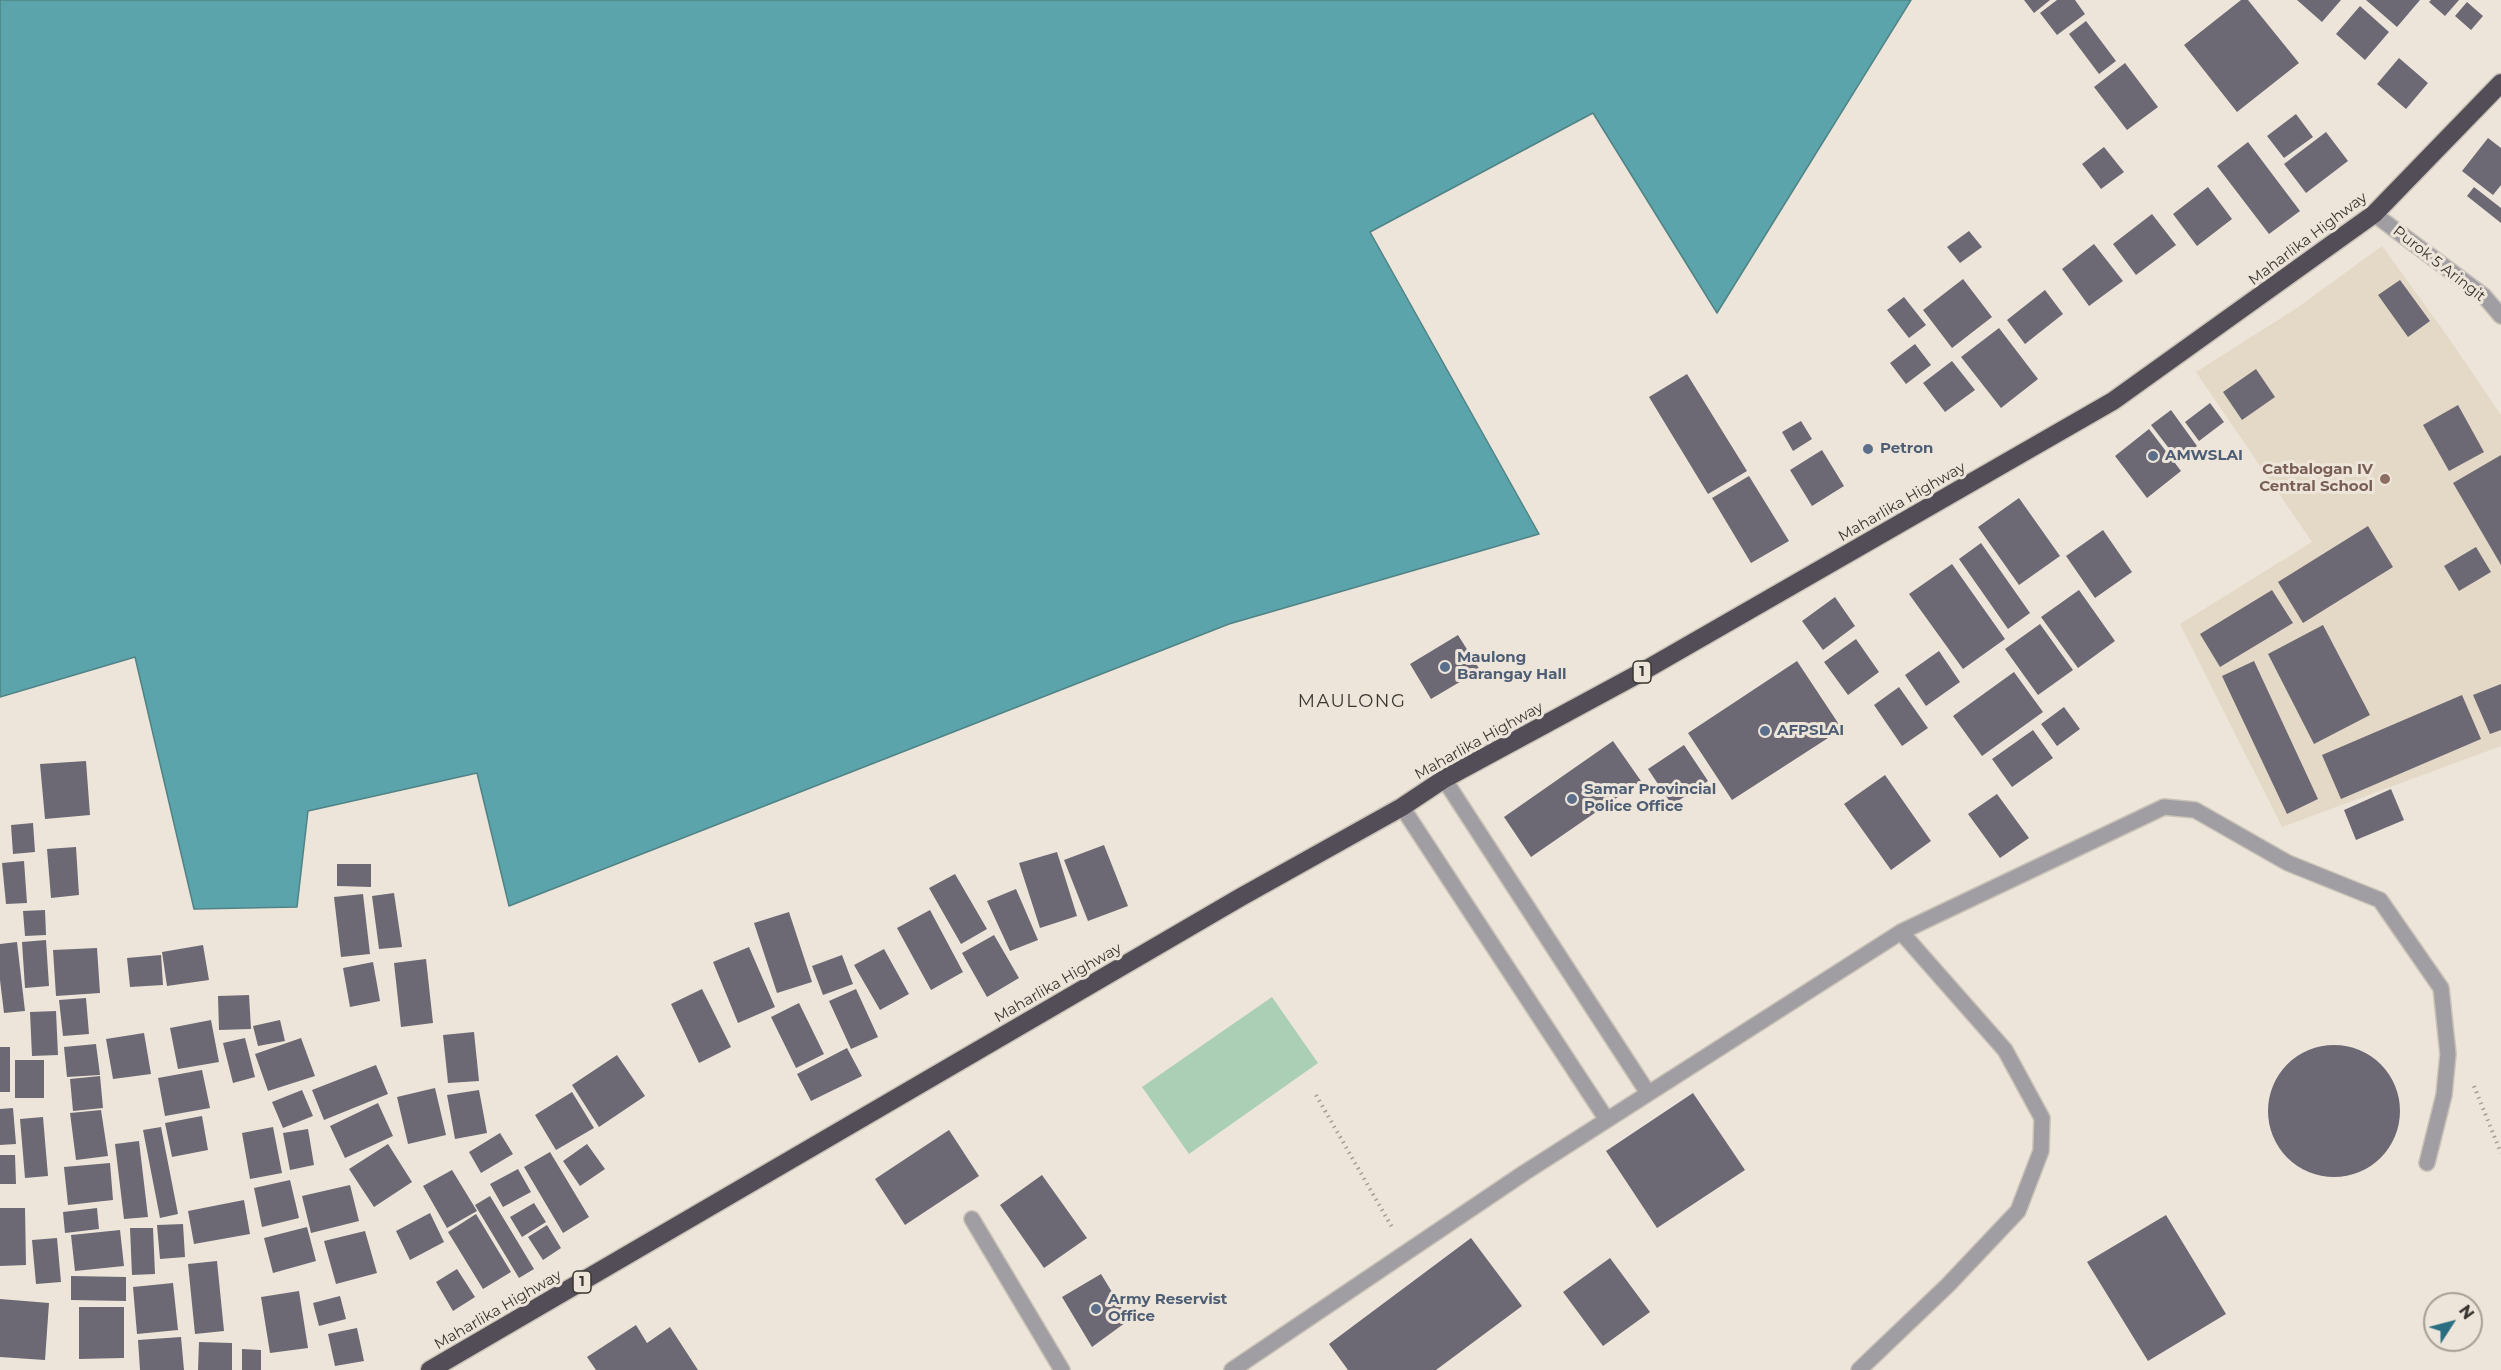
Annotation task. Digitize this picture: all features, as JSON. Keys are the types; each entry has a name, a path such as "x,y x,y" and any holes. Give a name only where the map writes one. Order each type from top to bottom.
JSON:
{"highway":[{"name":"Maharlika Highway","path":"430,1370 1241,897 1402,807 1444,779 1640,673 2113,401 2374,214 2501,83"}],"street":[{"name":"Purok 5 Aringit","path":"2374,214 2484,296 2501,316"},
{"path":"1444,779 1648,1093"},
{"path":"1402,807 1607,1120"},
{"path":"1232,1370 1524,1173 1901,932 2164,807 2195,810 2288,863 2380,900 2441,988 2448,1054 2444,1095 2427,1163"},
{"path":"1858,1370 1948,1285 2018,1211 2041,1151 2042,1118 2005,1050 1901,932"},
{"path":"972,1219 1062,1370"}],"path":[{"path":"2448,1054 2467,1068 2501,1153"},
{"path":"1316,1095 1407,1253"}],"shaded area":[{"name":"Catbalogan IV Central School","path":"2382,246 2501,415 2501,746 2282,827 2180,624 2312,542 2196,372 2294,310"}],"green space":[{"path":"1272,997 1318,1063 1189,1154 1142,1087"}],"water":[{"path":"0,0 1911,0 1717,313 1593,113 1370,232 1539,534 1229,624 509,906 477,773 308,811 297,907 194,909 135,657 0,697"}],"building":[{"path":"2024,0 2050,0 2034,13"},
{"path":"2057,0 2075,0 2085,14 2057,35 2040,13"},
{"path":"2241,0 2248,0 2299,63 2237,112 2184,45"},
{"path":"2297,0 2341,0 2322,22"},
{"path":"2366,0 2420,0 2397,27"},
{"path":"2431,0 2459,0 2445,16 2429,2"},
{"path":"2467,2 2483,16 2471,30 2455,16"},
{"path":"2360,6 2389,32 2365,60 2336,34"},
{"path":"2086,21 2116,61 2099,74 2069,34"},
{"path":"2399,58 2428,83 2406,109 2377,84"},
{"path":"2125,63 2158,107 2127,130 2094,87"},
{"path":"2296,114 2313,137 2284,158 2267,136"},
{"path":"2326,132 2348,161 2306,193 2284,164"},
{"path":"2488,138 2501,148 2501,185 2493,195 2462,171"},
{"path":"2248,142 2300,211 2269,234 2217,166"},
{"path":"2104,147 2124,172 2101,189 2082,164"},
{"path":"2208,187 2232,219 2197,246 2173,214"},
{"path":"2474,187 2501,208 2501,223 2467,196"},
{"path":"2152,214 2176,245 2136,275 2113,244"},
{"path":"1969,231 1982,247 1960,263 1947,247"},
{"path":"2094,244 2123,281 2089,306 2062,269"},
{"path":"1963,279 1992,317 1952,348 1923,310"},
{"path":"2400,280 2430,321 2408,337 2378,295"},
{"path":"2045,290 2063,314 2025,344 2007,320"},
{"path":"1904,297 1926,325 1909,338 1887,310"},
{"path":"1999,328 2038,379 2001,408 1961,357"},
{"path":"1915,344 1931,365 1906,384 1890,363"},
{"path":"1952,361 1975,390 1945,412 1923,383"},
{"path":"2256,369 2275,397 2242,420 2223,392"},
{"path":"1687,374 1747,471 1708,494 1649,397"},
{"path":"2210,403 2224,422 2199,441 2185,422"},
{"path":"2458,405 2484,452 2449,471 2423,425"},
{"path":"2171,410 2197,446 2178,460 2151,425"},
{"path":"1801,421 1812,439 1793,451 1782,432"},
{"path":"2149,429 2181,471 2147,498 2115,456"},
{"path":"1822,450 1844,486 1812,506 1790,470"},
{"path":"2501,455 2501,565 2453,483"},
{"path":"1749,476 1789,541 1751,563 1712,498"},
{"path":"2019,498 2060,556 2019,585 1978,527"},
{"path":"2368,526 2393,567 2303,623 2278,582"},
{"path":"2103,530 2132,572 2095,598 2066,556"},
{"path":"1981,543 2030,613 2008,629 1959,559"},
{"path":"2476,547 2491,572 2459,591 2444,566"},
{"path":"1952,564 2005,639 1963,669 1909,594"},
{"path":"2079,590 2115,641 2078,668 2041,617"},
{"path":"2272,590 2293,623 2220,667 2200,634"},
{"path":"1835,597 1855,626 1823,650 1802,621"},
{"path":"2040,624 2073,670 2038,695 2005,649"},
{"path":"2323,625 2370,715 2314,744 2268,654"},
{"name":"Maulong Barangay Hall","path":"1458,635 1480,670 1431,699 1410,664"},
{"path":"1856,639 1879,672 1848,695 1824,662"},
{"path":"1939,651 1960,682 1926,706 1905,675"},
{"name":"AFPSLAI","path":"1797,661 1842,729 1732,800 1688,733"},
{"path":"2254,661 2318,799 2287,814 2222,676"},
{"path":"2014,672 2043,712 1982,756 1953,716"},
{"path":"2501,684 2501,730 2490,734 2473,695"},
{"path":"1899,687 1928,728 1902,746 1874,705"},
{"path":"2462,695 2481,739 2341,799 2322,755"},
{"path":"2064,707 2080,729 2057,746 2041,724"},
{"path":"2033,730 2053,758 2012,787 1992,759"},
{"name":"Samar Provincial Police Office","path":"1613,741 1641,781 1531,857 1504,817"},
{"path":"1684,745 1708,781 1672,805 1648,769"},
{"path":"86,761 90,815 45,819 40,764"},
{"path":"1885,775 1931,841 1891,870 1844,804"},
{"path":"2391,789 2404,820 2356,840 2344,810"},
{"path":"1997,794 2029,838 2000,858 1968,814"},
{"path":"33,823 35,852 13,854 11,825"},
{"path":"1104,845 1128,906 1088,921 1064,860"},
{"path":"76,847 79,895 51,898 47,849"},
{"path":"1057,852 1077,916 1040,928 1019,863"},
{"path":"24,861 27,903 6,904 2,863"},
{"path":"337,864 371,864 371,887 337,886"},
{"path":"955,874 987,929 961,944 929,888"},
{"path":"1016,889 1038,940 1010,951 987,901"},
{"path":"394,893 402,947 379,949 372,896"},
{"path":"363,894 370,954 341,957 334,897"},
{"path":"45,910 46,935 25,936 23,911"},
{"path":"930,910 963,972 931,990 897,928"},
{"path":"789,912 812,982 777,993 754,923"},
{"path":"994,935 1019,978 987,997 962,953"},
{"path":"46,940 49,986 25,988 22,942"},
{"path":"17,942 25,1011 4,1013 0,980 0,944"},
{"path":"203,945 209,980 167,986 162,952"},
{"path":"749,947 775,1007 738,1023 713,962"},
{"path":"97,948 100,993 56,996 53,950"},
{"path":"884,949 909,994 880,1010 854,965"},
{"path":"161,955 163,985 130,987 127,958"},
{"path":"842,955 853,984 823,995 812,966"},
{"path":"426,959 433,1023 401,1027 394,963"},
{"path":"373,962 380,1001 350,1007 343,968"},
{"path":"702,989 731,1047 699,1063 671,1004"},
{"path":"856,989 878,1037 851,1049 829,1001"},
{"path":"249,995 251,1029 219,1030 218,996"},
{"path":"86,998 89,1034 63,1036 59,1000"},
{"path":"799,1003 824,1054 796,1068 771,1017"},
{"path":"56,1011 58,1055 32,1056 30,1012"},
{"path":"211,1020 219,1062 178,1069 170,1028"},
{"path":"280,1020 285,1041 258,1046 253,1026"},
{"path":"474,1032 479,1081 448,1083 443,1035"},
{"path":"144,1033 151,1074 113,1079 106,1039"},
{"path":"245,1038 255,1077 233,1083 223,1043"},
{"path":"301,1038 315,1076 268,1091 255,1054"},
{"path":"96,1044 100,1075 67,1077 64,1047"},
{"path":"2334,1045 2359,1050 2380,1065 2395,1086 2400,1111 2395,1136 2380,1157 2359,1172 2334,1177 2309,1172 2288,1157 2273,1136 2268,1111 2273,1086 2288,1065 2309,1050"},
{"path":"0,1047 10,1047 10,1092 0,1092"},
{"path":"847,1048 862,1076 811,1101 797,1074"},
{"path":"617,1055 645,1096 599,1127 572,1085"},
{"path":"15,1060 44,1060 44,1098 15,1098"},
{"path":"376,1065 388,1094 324,1120 312,1090"},
{"path":"202,1070 210,1108 165,1116 158,1078"},
{"path":"100,1076 103,1108 73,1111 70,1079"},
{"path":"435,1088 446,1135 408,1144 397,1097"},
{"path":"302,1090 313,1116 283,1128 272,1102"},
{"path":"479,1090 487,1133 455,1139 447,1095"},
{"path":"572,1092 594,1128 556,1150 535,1115"},
{"path":"1693,1093 1745,1170 1657,1228 1606,1151"},
{"path":"378,1103 393,1136 345,1158 330,1126"},
{"path":"13,1108 16,1144 0,1145 0,1109"},
{"path":"101,1110 108,1156 76,1160 70,1113"},
{"path":"202,1116 208,1150 172,1157 165,1123"},
{"path":"43,1117 48,1176 25,1178 20,1119"},
{"path":"161,1127 178,1214 160,1218 143,1130"},
{"path":"273,1127 282,1173 250,1179 242,1133"},
{"path":"308,1129 314,1165 290,1170 283,1133"},
{"path":"949,1130 979,1176 905,1225 875,1179"},
{"path":"500,1133 513,1154 481,1173 469,1152"},
{"path":"139,1141 148,1217 124,1219 115,1144"},
{"path":"388,1144 412,1182 374,1207 349,1169"},
{"path":"587,1144 605,1169 580,1186 563,1161"},
{"path":"550,1152 589,1217 563,1233 524,1167"},
{"path":"0,1155 15,1155 16,1184 0,1184"},
{"path":"110,1163 113,1200 68,1205 64,1167"},
{"path":"518,1169 531,1192 503,1207 490,1184"},
{"path":"452,1170 477,1211 447,1228 423,1186"},
{"path":"1042,1175 1087,1238 1044,1268 1000,1205"},
{"path":"290,1180 299,1218 262,1227 254,1188"},
{"path":"350,1185 359,1221 311,1233 302,1196"},
{"path":"490,1196 534,1269 519,1278 475,1205"},
{"path":"244,1200 250,1234 194,1244 188,1211"},
{"path":"534,1203 546,1222 522,1237 510,1217"},
{"path":"0,1208 25,1208 26,1265 0,1266"},
{"path":"97,1208 99,1229 65,1233 63,1212"},
{"path":"430,1213 444,1242 410,1260 396,1231"},
{"path":"476,1214 511,1272 483,1289 448,1232"},
{"path":"2166,1215 2226,1314 2148,1361 2087,1262"},
{"path":"183,1224 185,1257 160,1259 157,1225"},
{"path":"547,1225 561,1248 543,1260 528,1237"},
{"path":"307,1227 316,1261 273,1273 264,1238"},
{"path":"130,1228 153,1228 155,1274 132,1275"},
{"path":"120,1230 124,1266 75,1271 71,1235"},
{"path":"365,1231 377,1273 336,1284 324,1241"},
{"path":"57,1238 61,1282 36,1284 32,1240"},
{"path":"1471,1238 1522,1306 1436,1370 1348,1370 1329,1344"},
{"path":"1610,1258 1650,1312 1603,1346 1563,1292"},
{"path":"217,1261 224,1331 195,1334 188,1264"},
{"path":"457,1269 475,1297 453,1311 436,1282"},
{"name":"Army Reservist Office","path":"1101,1274 1129,1320 1092,1347 1062,1297"},
{"path":"71,1276 126,1277 126,1301 71,1300"},
{"path":"173,1283 178,1330 137,1334 133,1287"},
{"path":"299,1291 308,1348 270,1353 261,1297"},
{"path":"340,1296 346,1319 319,1326 313,1303"},
{"path":"0,1299 49,1303 45,1360 0,1357"},
{"path":"79,1307 124,1307 124,1358 79,1359"},
{"path":"636,1325 647,1343 670,1327 698,1370 596,1370 587,1357"},
{"path":"357,1328 364,1361 335,1366 328,1334"},
{"path":"181,1337 184,1370 140,1370 138,1340"},
{"path":"199,1342 232,1343 232,1370 198,1370"},
{"path":"242,1349 261,1350 261,1370 242,1370"}],"place":[{"name":"Petron","path":"1868,449"},
{"name":"AMWSLAI","path":"2153,456"},
{"name":"Catbalogan IV Central School","path":"2385,479"},
{"name":"Maulong Barangay Hall","path":"1445,667"},
{"name":"AFPSLAI","path":"1765,731"},
{"name":"Samar Provincial Police Office","path":"1572,799"},
{"name":"Army Reservist Office","path":"1096,1309"}],"district":[{"name":"MAULONG","path":"1352,702"}]}
